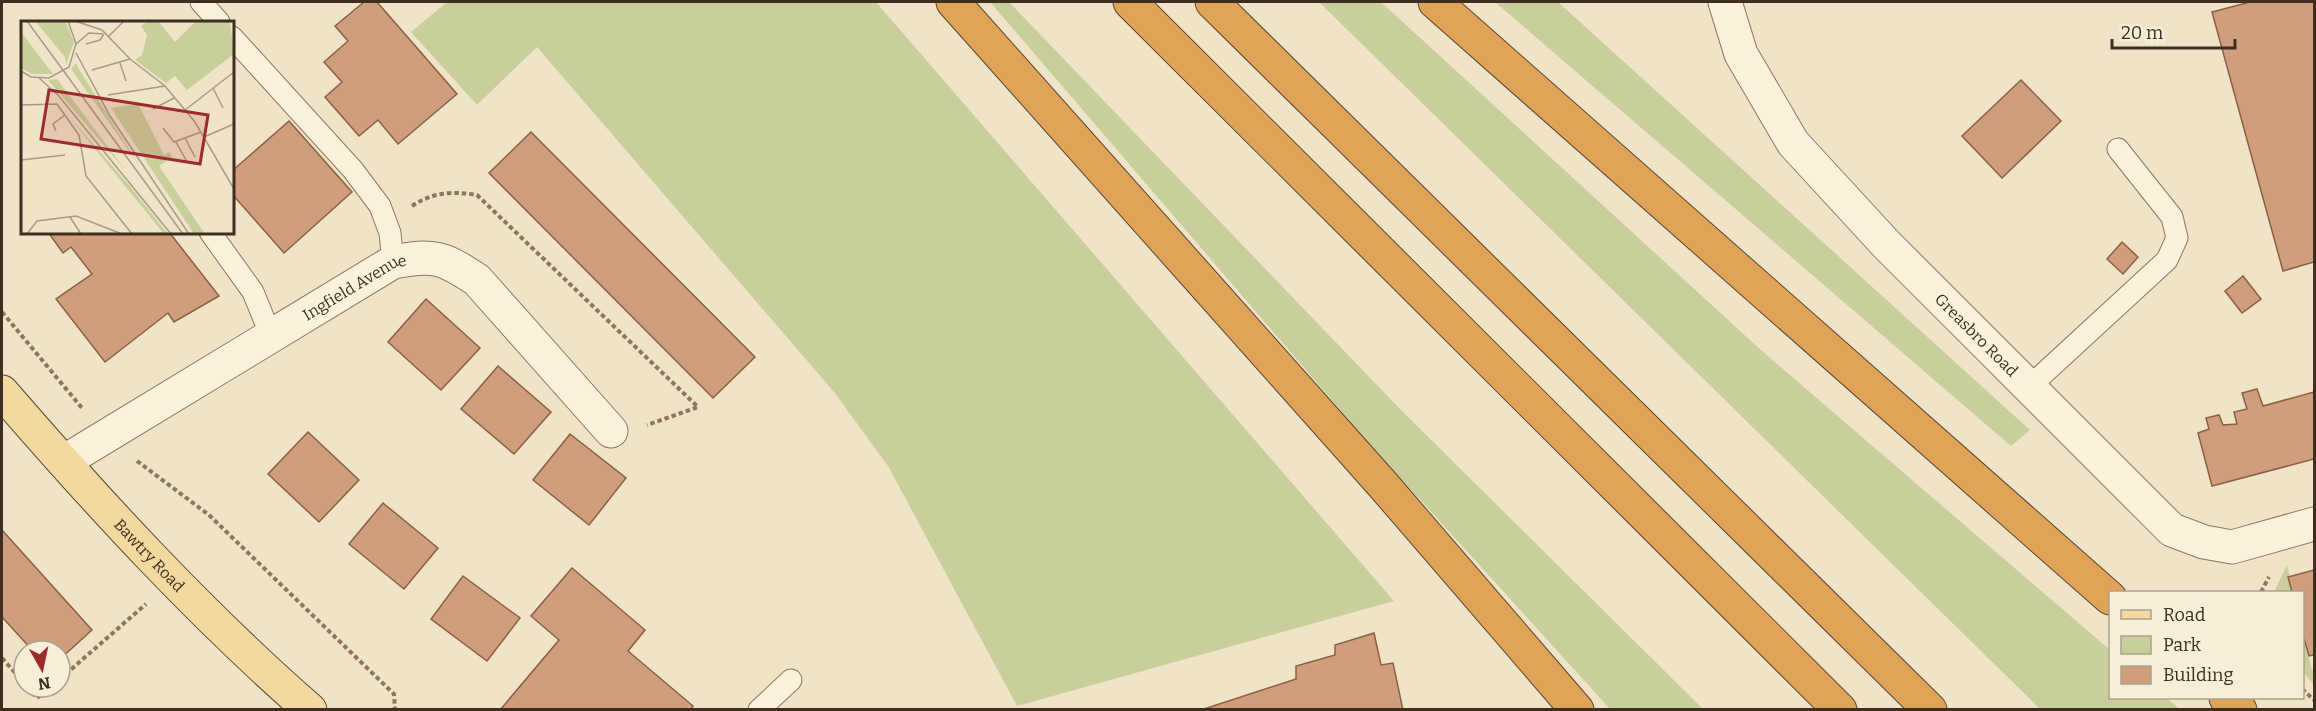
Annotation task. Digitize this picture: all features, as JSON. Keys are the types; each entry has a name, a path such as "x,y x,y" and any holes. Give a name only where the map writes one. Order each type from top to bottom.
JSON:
{"highway":[{"path":"953,2 1384,486 1577,710"},
{"path":"1130,2 1840,710"},
{"path":"1212,2 1930,710"},
{"path":"1435,2 2109,597"},
{"path":"2227,699 2240,710"}],"main road":[{"name":"Bawtry Road","path":"3,396 245,653 310,710"}],"street":[{"name":"Greasbro Road","path":"1725,2 1741,54 1793,143 1886,244 2172,530 2204,542 2232,547 2314,524"},
{"name":"Ingfield Avenue","path":"65,461 393,262 424,256 452,263 477,280 611,431"}],"lane":[{"path":"201,2 218,21"},
{"path":"234,39 353,170 380,206 386,223 393,262"},
{"path":"2029,387 2167,260 2177,238 2172,217 2118,149"},
{"path":"211,234 253,292 271,336"},
{"path":"759,710 791,680"}],"path":[{"path":"386,223 423,199 453,191 477,195 698,407 640,427 611,431"},
{"path":"2,312 106,436 209,515 394,694 394,710"},
{"path":"72,669 174,580"},
{"path":"2,658 12,669"}],"green space":[{"path":"447,2 876,2 1394,601 1017,706 888,466 834,392 537,47 477,105 411,32"},
{"path":"990,2 1009,2 1400,409 1703,709 1610,709 1366,440"},
{"path":"1319,2 1381,2 1762,351 2109,649 2109,699 2167,699 2180,709 2040,709"},
{"path":"1495,2 1558,2 2030,430 2011,446"},
{"path":"2287,565 2294,591 2274,591"},
{"path":"2304,639 2314,672 2314,685 2304,673"}],"building":[{"path":"364,2 377,2 457,94 398,144 378,120 359,136 325,97 342,82 324,62 348,41 335,26"},
{"path":"2250,2 2314,2 2314,262 2283,271 2212,12"},
{"path":"2021,80 2061,121 2002,178 1962,136"},
{"path":"289,121 352,192 284,253 234,196 234,169"},
{"path":"531,132 755,357 713,398 489,173"},
{"path":"49,234 171,234 219,296 174,322 168,313 105,362 56,299 92,274 71,247 63,253"},
{"path":"2122,242 2138,257 2123,274 2107,259"},
{"path":"2243,276 2261,299 2242,313 2225,291"},
{"path":"426,299 480,348 441,390 388,342"},
{"path":"498,366 551,412 514,454 461,409"},
{"path":"2257,389 2263,406 2314,392 2314,459 2212,486 2198,433 2209,429 2206,418 2219,415 2223,425 2237,424 2234,412 2247,409 2242,393"},
{"path":"308,432 359,480 319,522 268,474"},
{"path":"570,434 626,478 589,525 533,480"},
{"path":"383,503 438,548 404,589 349,544"},
{"path":"2,530 92,630 72,648 72,639 22,639 2,617"},
{"path":"572,568 645,630 628,651 693,706 690,710 500,710 559,640 531,616"},
{"path":"2314,570 2314,655 2309,656 2304,639 2304,591 2292,591 2288,577"},
{"path":"463,576 520,618 487,661 431,619"},
{"path":"1374,633 1381,665 1393,663 1403,710 1201,710 1296,679 1296,666 1335,655 1335,645"}]}
